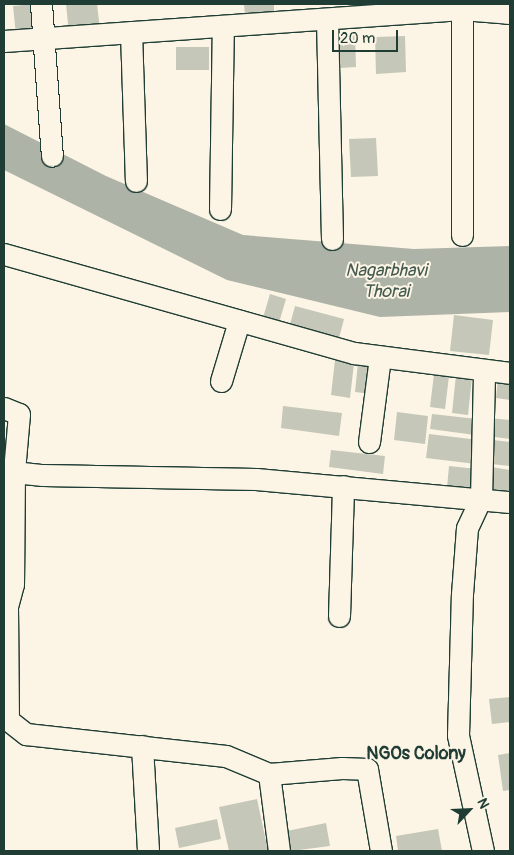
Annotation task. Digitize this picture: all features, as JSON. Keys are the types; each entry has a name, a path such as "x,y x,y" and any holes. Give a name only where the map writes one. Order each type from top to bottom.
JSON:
{"street":[{"path":"42,4 52,156"},
{"path":"4,41 222,28 462,9 510,13"},
{"path":"462,9 462,235"},
{"path":"328,19 332,239"},
{"path":"220,209 222,28"},
{"path":"131,32 136,181"},
{"path":"4,254 354,353 484,372 510,373"},
{"path":"221,382 239,321"},
{"path":"369,442 380,357"},
{"path":"483,851 458,735 462,594 467,528 481,498 484,372"},
{"path":"4,408 19,414 9,471 13,584 5,607 6,720 26,734 226,756 269,774 342,768 367,769 381,851"},
{"path":"9,471 43,475 256,479 510,502"},
{"path":"339,616 343,486"},
{"path":"142,746 148,851"},
{"path":"269,774 279,851"}],"water":[{"name":"Nagarbhavi Thorai","path":"4,124 106,176 243,235 414,249 510,246 510,312 380,317 227,280 4,170"}],"building":[{"path":"34,4 36,34 16,35 13,6"},
{"path":"66,4 97,4 100,30 69,33"},
{"path":"244,4 274,4 274,16 245,16"},
{"path":"339,35 355,35 356,67 340,68"},
{"path":"405,36 406,72 376,74 375,37"},
{"path":"176,47 209,47 209,70 176,70"},
{"path":"376,138 378,176 351,177 349,139"},
{"path":"270,294 286,299 278,326 262,321"},
{"path":"295,306 344,319 338,342 289,328"},
{"path":"454,315 493,320 489,355 450,351"},
{"path":"335,360 354,363 350,398 331,395"},
{"path":"358,363 374,365 371,394 355,392"},
{"path":"434,374 449,376 445,409 430,407"},
{"path":"456,375 472,377 468,415 452,413"},
{"path":"498,380 510,382 510,400 496,398"},
{"path":"283,406 342,413 339,436 281,428"},
{"path":"397,412 428,416 425,444 394,440"},
{"path":"432,414 477,419 475,435 430,429"},
{"path":"489,418 510,420 510,439 487,436"},
{"path":"429,434 479,440 476,464 426,458"},
{"path":"493,440 510,442 510,466 491,464"},
{"path":"331,450 385,456 383,474 329,467"},
{"path":"449,466 477,469 475,492 447,488"},
{"path":"491,467 510,470 510,498 488,495"},
{"path":"510,697 510,722 492,724 489,699"},
{"path":"510,753 510,790 503,791 498,755"},
{"path":"257,799 268,851 229,851 219,807"},
{"path":"217,819 221,839 179,848 175,828"},
{"path":"326,823 330,846 291,851 287,831"},
{"path":"438,829 442,851 398,851 396,836"}],"district":[{"name":"NGOs Colony","path":"416,754"}]}
